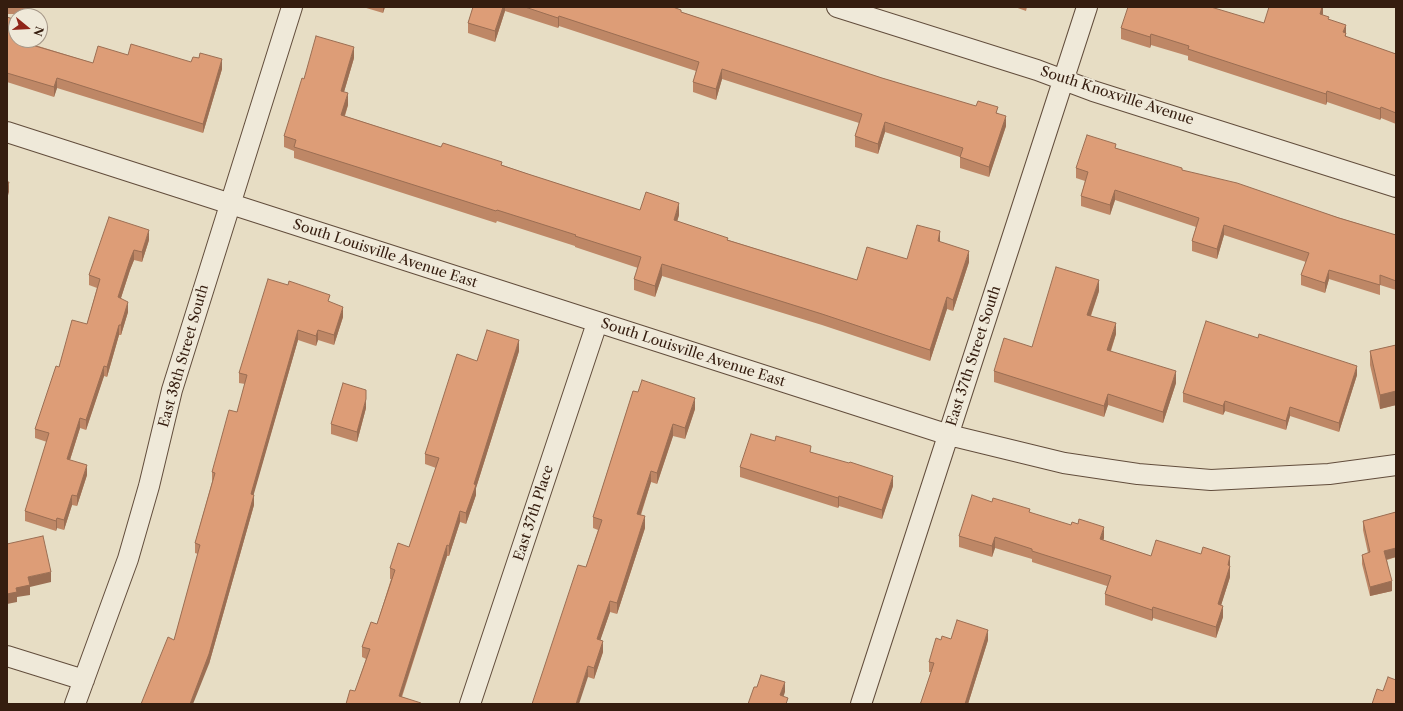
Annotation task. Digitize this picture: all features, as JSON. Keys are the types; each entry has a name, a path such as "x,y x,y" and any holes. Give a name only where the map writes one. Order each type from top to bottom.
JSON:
{"street":[{"name":"East 38th Street South","path":"75,704 128,559 149,486 172,390 292,7"},
{"name":"South Knoxville Avenue","path":"837,7 1037,70 1396,187"},
{"name":"East 37th Street South","path":"861,704 1087,7"},
{"name":"South Louisville Avenue East","path":"7,132 948,435 1064,463 1138,474 1211,480 1329,474 1396,465"},
{"name":"East 37th Place","path":"470,704 597,323"},
{"path":"7,656 84,680"}],"building":[{"path":"473,7 503,7 495,31 468,23"},
{"path":"525,7 673,7 681,10 681,12 882,78 976,106 978,101 998,107 996,113 1006,116 989,167 960,157 963,148 885,122 878,144 855,136 862,114 722,69 716,89 693,82 699,62 559,16 558,18"},
{"path":"1128,7 1211,7 1264,23 1269,7 1322,7 1320,14 1329,17 1328,19 1346,25 1343,32 1346,33 1345,36 1396,54 1396,113 1327,91 1326,94 1188,49 1189,46 1151,34 1150,37 1121,28"},
{"path":"7,17 8,48 42,48 93,63 98,46 128,55 131,44 191,62 193,57 199,58 200,53 222,59 203,124 57,78 54,87 7,73"},
{"path":"316,36 354,47 341,91 348,93 341,115 441,147 443,143 502,162 501,165 640,210 646,192 679,203 674,220 728,238 727,240 857,280 867,247 907,259 917,225 940,231 938,241 969,251 953,300 947,297 930,350 822,314 662,264 655,286 634,279 641,257 575,236 576,235 294,147 296,140 284,136 302,78 304,79"},
{"path":"1087,135 1116,144 1115,148 1182,168 1182,170 1237,183 1339,218 1396,235 1396,281 1380,275 1380,285 1329,270 1325,283 1301,275 1309,253 1224,225 1217,249 1192,241 1199,218 1115,190 1110,205 1081,196 1088,172 1076,168"},
{"path":"109,217 149,230 142,252 134,250 130,260 118,297 128,302 121,325 119,325 107,367 104,366 86,420 80,418 67,459 87,465 77,496 72,495 64,520 57,518 56,521 25,511 49,433 35,429 56,366 59,367 72,320 87,324 100,279 89,275"},
{"path":"1056,267 1099,280 1087,315 1116,323 1107,350 1176,371 1163,412 1108,394 1104,406 994,371 1004,338 1032,347"},
{"path":"268,279 288,285 289,281 330,295 328,301 343,307 334,335 318,330 316,336 298,330 251,494 254,495 209,654 190,704 141,704 168,637 174,640 200,545 195,543 215,473 212,472 229,410 237,412 247,375 239,373"},
{"path":"1206,321 1258,338 1259,334 1357,366 1339,423 1290,407 1286,421 1225,401 1223,406 1183,393"},
{"path":"487,330 519,340 474,484 476,485 466,513 460,511 449,546 447,545 399,696 421,704 346,704 350,690 355,691 370,649 362,647 371,622 377,624 395,570 390,568 398,543 409,547 439,458 425,454 457,354 477,361"},
{"path":"1396,345 1396,391 1380,395 1370,351"},
{"path":"642,380 695,398 685,428 673,424 657,473 651,471 637,514 645,516 617,603 610,601 597,639 603,641 594,668 588,666 576,704 532,704 578,565 586,567 602,520 593,517 633,391 638,392"},
{"path":"343,383 366,390 366,399 357,432 331,424"},
{"path":"751,434 775,441 776,436 811,446 810,452 849,463 850,462 893,476 882,510 839,496 838,498 740,467"},
{"path":"972,495 992,502 993,498 1030,509 1029,512 1071,525 1072,522 1078,524 1079,519 1104,527 1100,539 1151,556 1156,540 1201,554 1203,547 1230,556 1228,565 1230,566 1218,604 1223,606 1216,627 1153,607 1152,610 1105,594 1111,576 1032,551 1032,549 995,537 992,546 959,536"},
{"path":"1396,512 1396,548 1384,551 1392,581 1370,587 1362,555 1370,552 1363,521"},
{"path":"43,536 51,572 28,577 30,585 16,588 17,592 7,594 7,544"},
{"path":"957,620 988,630 965,704 920,704 934,663 929,662 936,638 941,640 942,636 951,639"},
{"path":"761,675 785,682 780,695 788,698 786,704 748,704 754,687 757,687"},
{"path":"1388,677 1396,680 1396,704 1372,704 1377,689 1383,691"}]}
